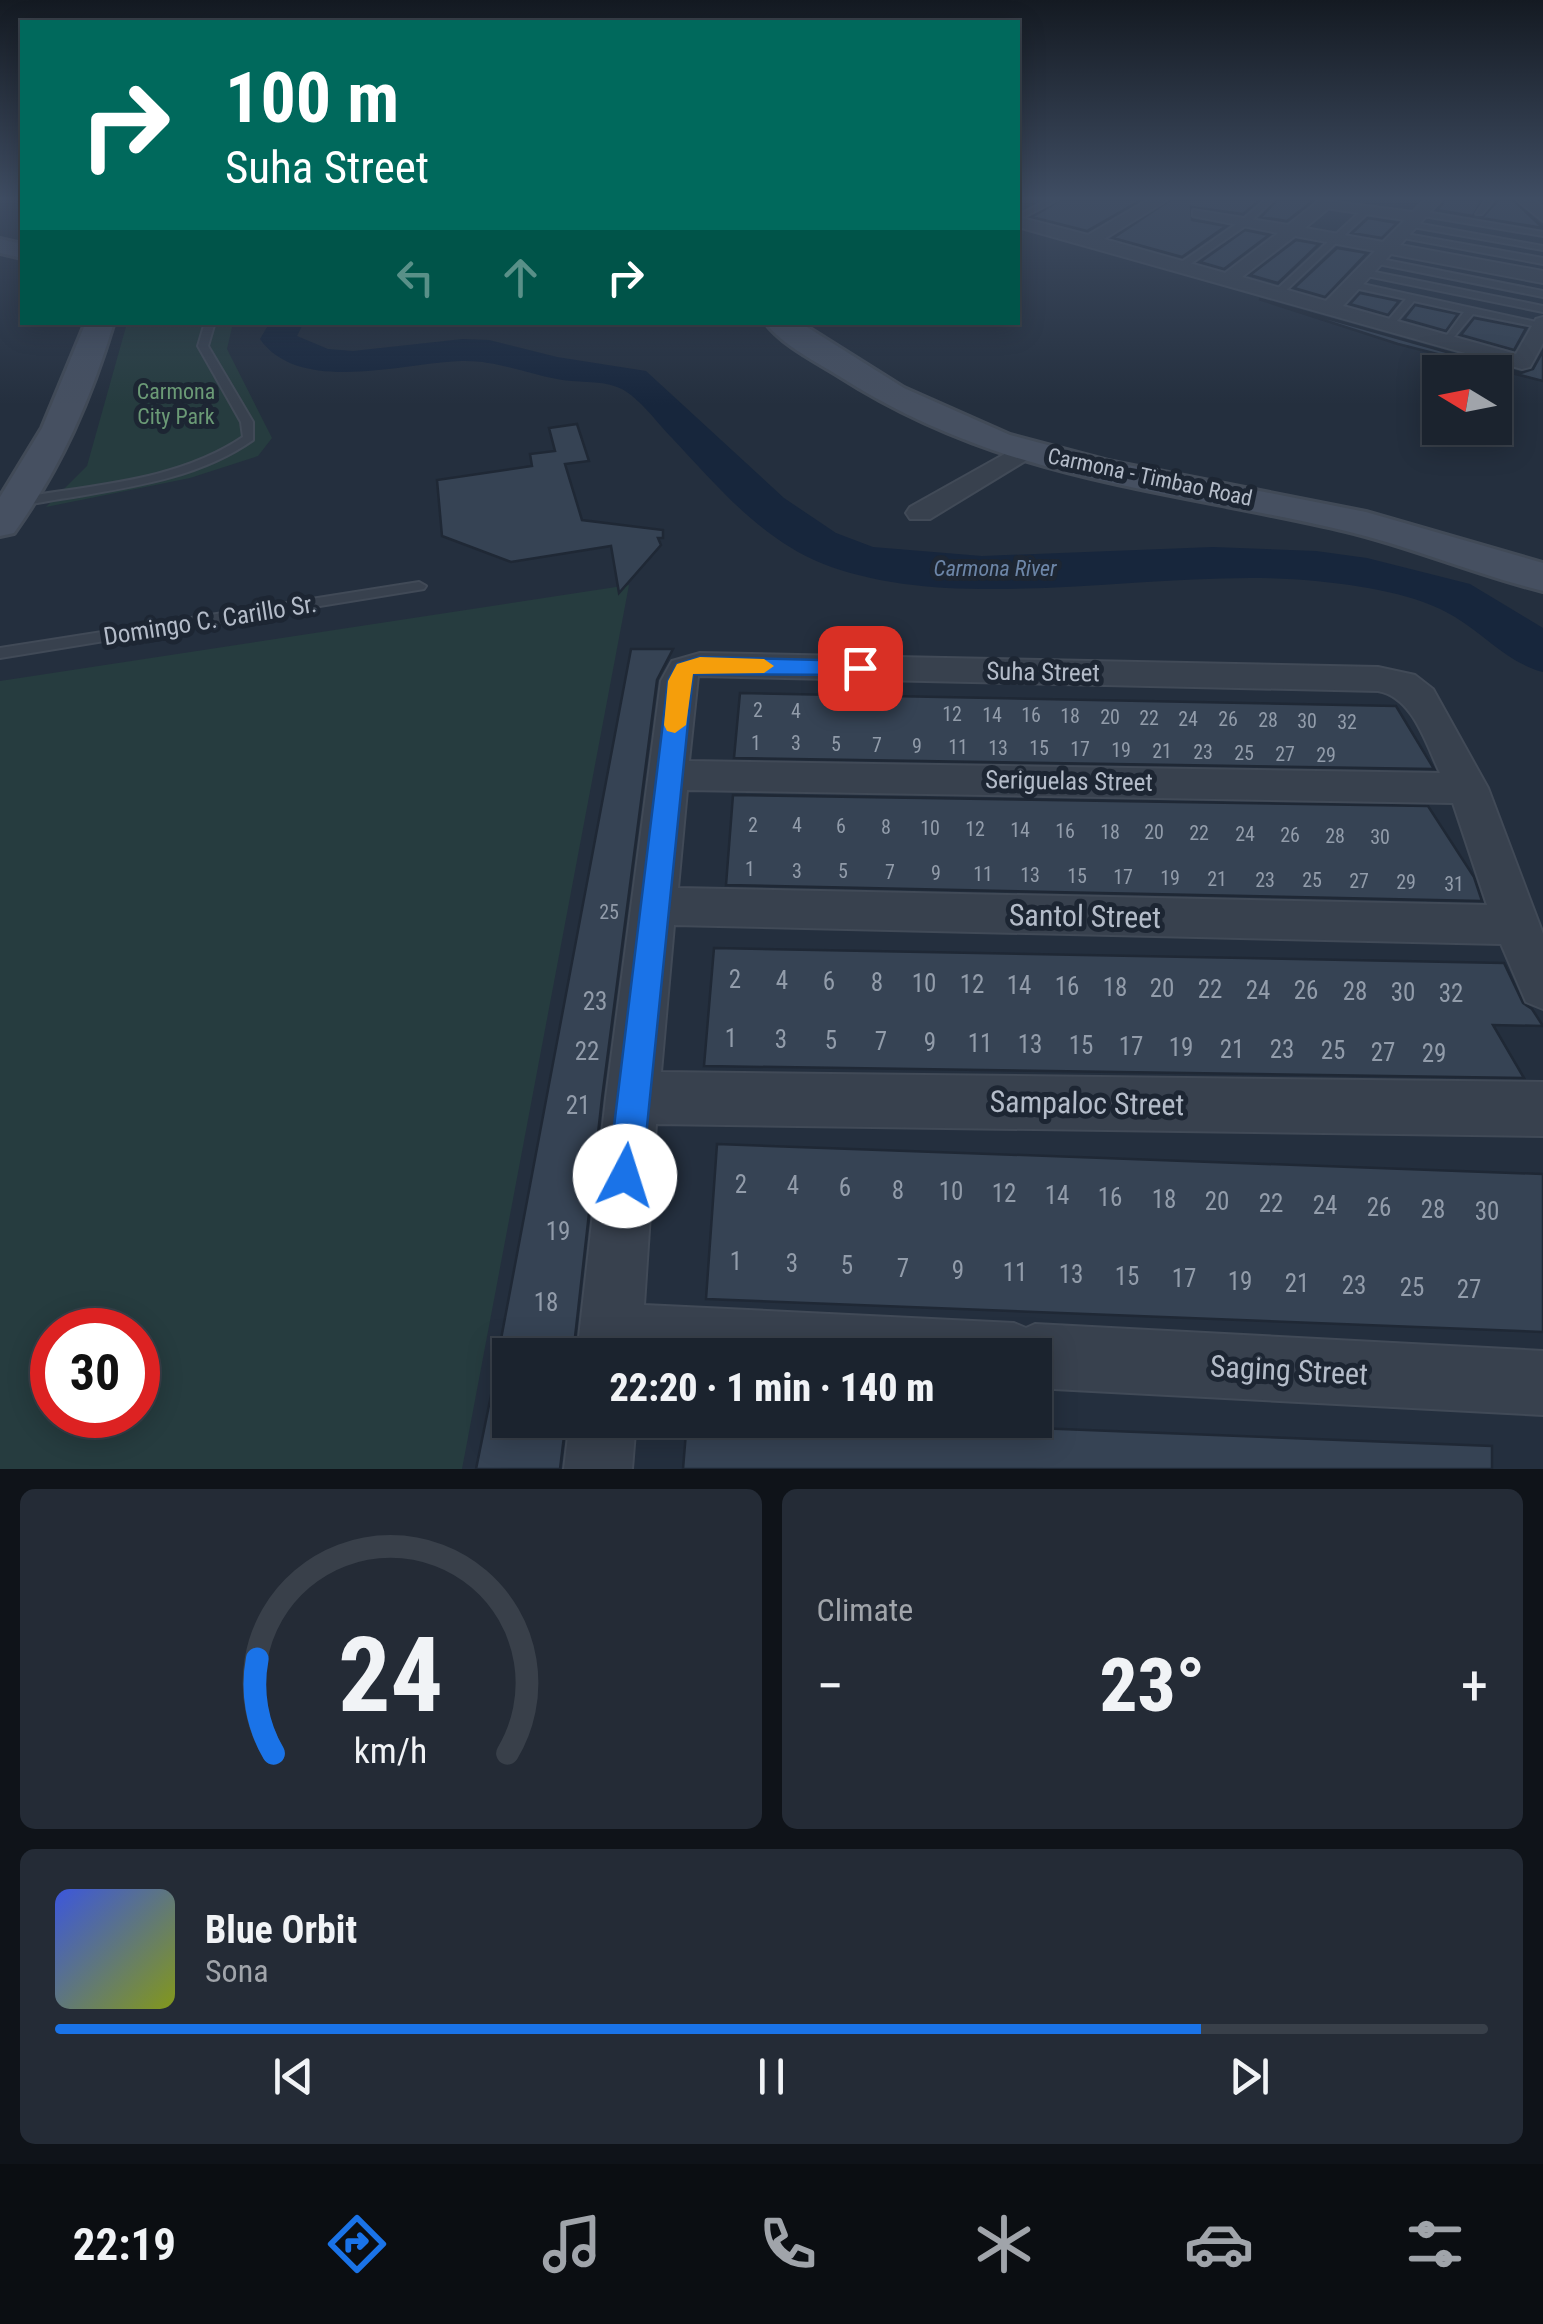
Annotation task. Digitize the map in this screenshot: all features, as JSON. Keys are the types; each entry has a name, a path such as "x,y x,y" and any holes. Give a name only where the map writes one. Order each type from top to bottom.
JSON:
{"main road":[{"path":"8,513 32,482 72,406 99,325"},
{"name":"Carmona - Timbao Road","path":"784,325 921,410 964,431 1155,482 1438,541 1543,578"}],"street":[{"path":"1198,269 1387,327 1522,362 1542,319"},
{"path":"1230,278 1242,269"},
{"path":"1330,308 1368,269"},
{"path":"1513,269 1543,277"},
{"path":"920,513 1026,450"},
{"name":"Suha Street","path":"671,775 679,681 684,669 700,664 1378,679 1402,683 1420,698 1468,788"},
{"path":"611,1338 632,1098 671,775"},
{"name":"Seriguelas Street","path":"671,775 1468,788"},
{"path":"1468,788 1516,926 1543,987"},
{"name":"Santol Street","path":"655,906 1516,926"},
{"name":"Sampaloc Street","path":"632,1098 1543,1109"},
{"name":"Saging Street","path":"1052,1357 1543,1383"},
{"path":"598,1469 601,1438"}],"lane":[{"path":"1278,293 1303,269"},
{"path":"1406,269 1412,298"},
{"path":"1455,269 1542,319"},
{"path":"1480,269 1543,294"},
{"path":"1412,298 1470,311 1542,319"},
{"path":"1387,327 1412,298"},
{"path":"1447,342 1470,311"},
{"path":"8,513 198,466 238,448 249,438 247,422 202,346 209,325"},
{"name":"Domingo C. Carillo Sr.","path":"0,653 419,586"}],"green space":[{"name":"Carmona City Park","path":"126,325 233,325 227,349 272,438 258,456 190,478 46,507 87,466"},
{"path":"629,585 462,1469 0,1469 0,681"}],"building":[{"path":"1258,269 1293,269 1278,283 1250,275"},
{"path":"1315,269 1352,269 1325,297 1294,288"},
{"path":"1360,293 1399,301 1388,315 1350,304"},
{"path":"1259,299 1457,355 1398,344"},
{"path":"1415,305 1458,314 1446,331 1404,319"},
{"path":"1474,318 1526,328 1514,350 1461,335"},
{"path":"1543,351 1543,381 1512,370 1521,373 1533,369"},
{"path":"577,424 589,461 565,464 582,520 663,530 663,538 658,538 661,545 619,593 611,546 511,562 442,536 437,480 532,466 530,454 555,451 549,428"},
{"path":"631,649 673,649 657,680 575,1338 501,1338"},
{"path":"740,693 1396,706 1434,769 734,758"},
{"path":"733,795 1428,806 1474,877 1482,901 726,885"},
{"path":"714,948 1504,963 1523,1003 1543,1026 1493,1025 1524,1078 704,1066"},
{"path":"717,1144 1543,1174 1543,1332 706,1299"},
{"path":"492,1391 492,1438 564,1438 560,1469 476,1469"},
{"path":"1052,1429 1492,1446 1492,1469 683,1469 686,1438 1052,1438"}],"waterway":[{"name":"Carmona River","path":"285,325 278,339 302,353 327,360 353,362 436,352 489,351 557,368 633,379 744,488 792,527 840,553 863,560 959,571 1213,562 1316,566 1367,574 1457,597 1543,654"}],"slow traffic":[{"path":"675,725 679,681 684,669 700,664 764,666"}],"route":[{"path":"625,1176 679,681 684,669 700,664 860,668"}]}
